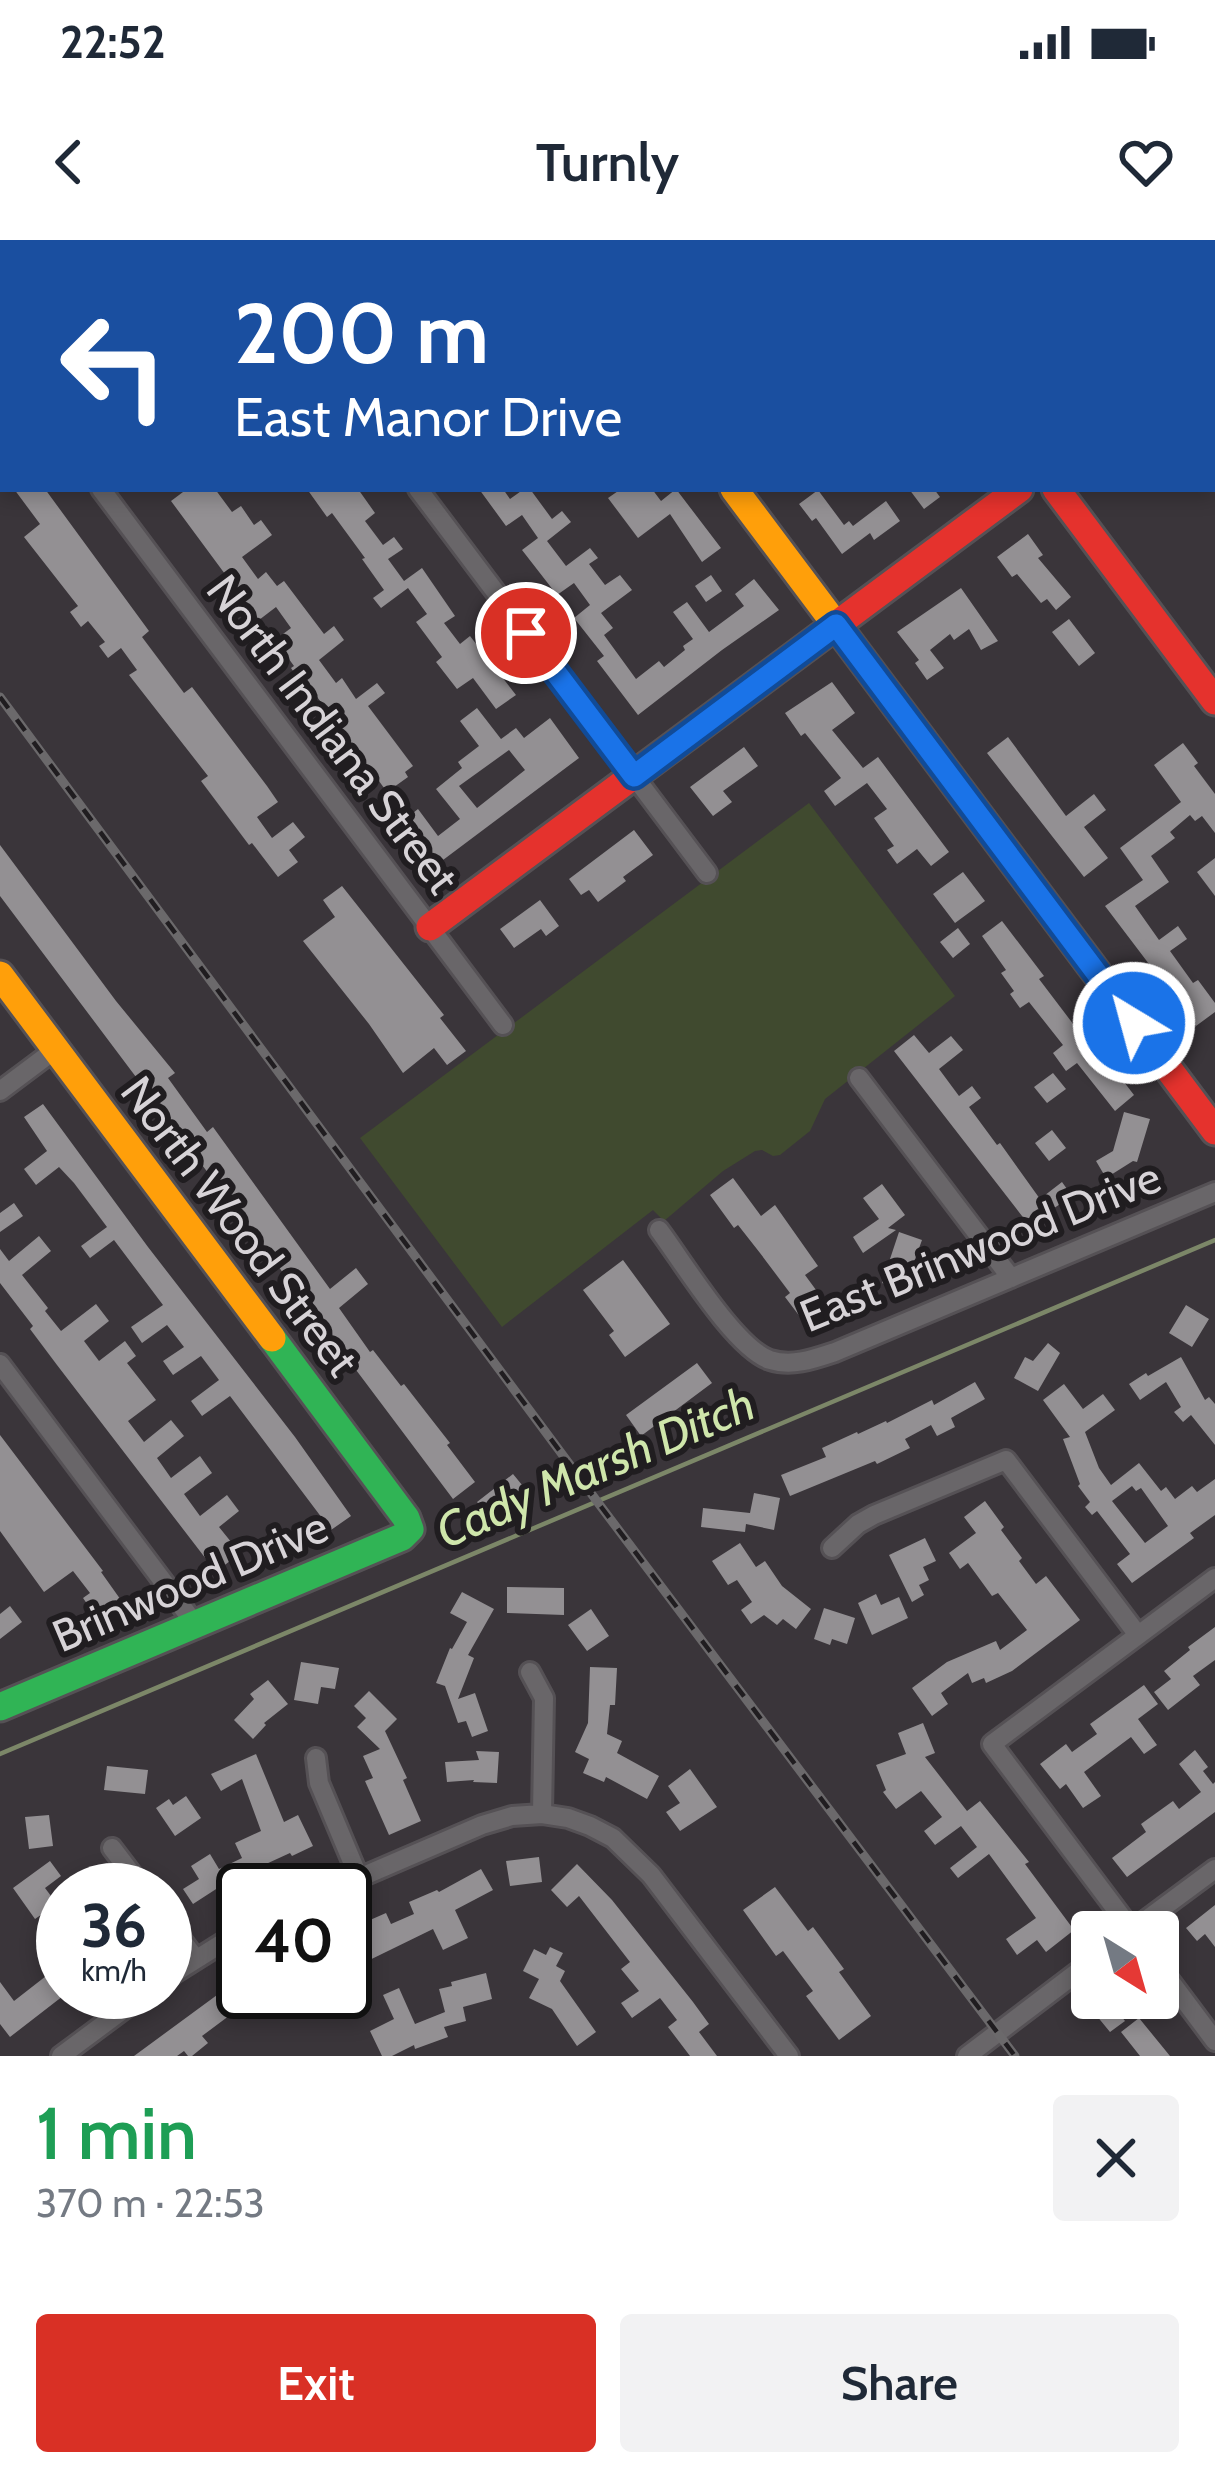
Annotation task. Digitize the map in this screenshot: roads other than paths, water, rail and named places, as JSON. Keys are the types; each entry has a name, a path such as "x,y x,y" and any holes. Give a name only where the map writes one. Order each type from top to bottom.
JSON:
{"street":[{"name":"North Indiana Street","path":"103,492 503,1025"},
{"path":"420,492 707,873"},
{"path":"736,492 1215,1131"},
{"path":"430,927 1015,492"},
{"path":"1058,492 1215,701"},
{"name":"North Wood Street","path":"0,975 410,1529"},
{"path":"0,1091 56,1049"},
{"path":"859,1078 1011,1278"},
{"name":"East Brinwood Drive","path":"659,1230 749,1348 772,1360 800,1362 835,1352 1215,1192"},
{"path":"0,1364 195,1624"},
{"path":"832,1548 874,1515 1006,1460 1138,1635"},
{"name":"Brinwood Drive","path":"0,1707 402,1537 410,1529"},
{"path":"1117,1911 992,1744 1215,1578"},
{"path":"530,1672 544,1698 542,1814"},
{"path":"316,1758 319,1783 353,1863"},
{"path":"372,1872 512,1816 542,1814 590,1826 632,1854 789,2056"},
{"path":"112,1848 123,1863"},
{"path":"1159,1911 1215,1869"},
{"path":"192,1960 216,1946"},
{"path":"192,1954 195,1958"},
{"path":"967,2056 1071,1977"},
{"path":"1179,1993 1215,2041"},
{"path":"61,2056 111,2019"}],"waterway":[{"name":"Cady Marsh Ditch","path":"0,1754 1215,1240"}],"railway":[{"path":"0,697 1015,2056"}]}
